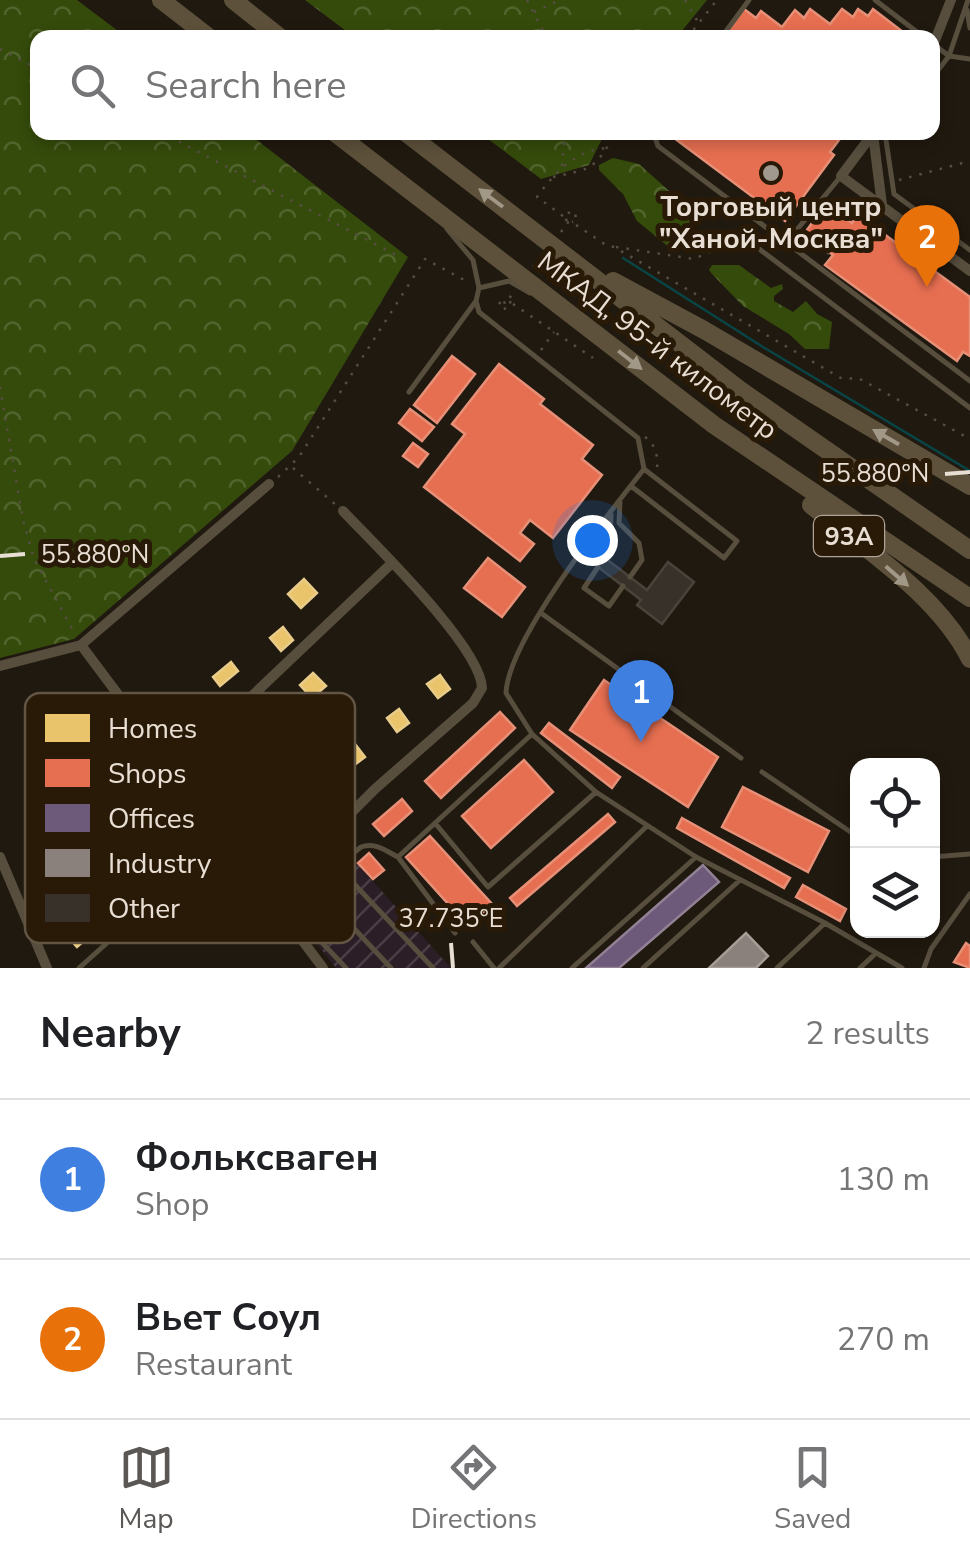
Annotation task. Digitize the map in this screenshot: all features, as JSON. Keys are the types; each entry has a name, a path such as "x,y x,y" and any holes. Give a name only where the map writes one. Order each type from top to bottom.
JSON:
{"highway":[{"path":"161,0 200,30"},
{"path":"232,0 271,30"},
{"name":"МКАД, 95-й километр","path":"344,140 714,425 963,593"},
{"name":"МКАД, 95-й километр","path":"415,140 756,402 970,550"},
{"path":"568,257 704,330 970,486"},
{"name":"93A","path":"714,425 928,604 970,660"}],"street":[{"path":"939,30 951,0"},
{"path":"868,140 840,176 970,271"},
{"path":"874,140 882,205"},
{"path":"0,666 78,640 269,484"},
{"path":"343,511 460,641 477,667 482,688 474,703 355,808"},
{"path":"255,693 392,563"},
{"path":"78,640 118,693"},
{"path":"0,857 25,916"},
{"path":"36,943 47,968"},
{"path":"304,943 323,968"}],"lane":[{"path":"727,30 749,0"},
{"path":"875,0 914,30"},
{"path":"951,0 967,4"},
{"path":"967,4 970,28"},
{"path":"940,68 949,56 967,4"},
{"path":"940,51 970,59"},
{"path":"656,140 658,146 970,381"},
{"path":"886,140 894,194 970,250"},
{"path":"786,243 840,176"},
{"path":"409,392 476,301 479,288 472,260 410,191"},
{"path":"737,236 970,408"},
{"path":"479,288 509,281 580,322"},
{"path":"476,301 479,312 638,438 644,469 737,541 724,558 630,486"},
{"path":"644,469 611,511 512,660 506,693 532,734 596,792 696,857 825,923 902,968"},
{"path":"620,499 619,523 639,544 642,560 630,577"},
{"path":"604,558 610,548 611,511"},
{"path":"598,567 584,588 609,606 623,586"},
{"path":"541,613 741,758"},
{"path":"398,857 532,734"},
{"path":"762,772 850,831"},
{"path":"434,823 488,887 596,792"},
{"path":"473,942 497,968 648,826"},
{"path":"355,852 368,844 398,857 455,933"},
{"path":"940,856 970,854"},
{"path":"572,968 696,857"},
{"path":"643,968 740,880"},
{"path":"355,885 433,968"},
{"path":"924,968 931,949 970,894"},
{"path":"777,968 825,923"},
{"path":"355,930 391,968"},
{"path":"79,968 107,943"},
{"path":"322,943 346,968"},
{"path":"860,968 877,952"}],"path":[{"path":"527,0 543,30"},
{"path":"533,12 560,0"},
{"path":"685,0 698,24"},
{"path":"694,30 717,0"},
{"path":"0,49 30,65"},
{"path":"175,140 396,255"},
{"path":"562,168 564,140"},
{"path":"553,177 584,172 598,162 612,140"},
{"path":"563,216 537,197 562,168 584,151 607,148"},
{"path":"892,182 970,161"},
{"path":"560,232 573,222 606,245 694,259 712,251 754,245"},
{"path":"797,230 829,254"},
{"path":"527,276 549,247"},
{"path":"614,247 841,378 860,380 970,439"},
{"path":"269,484 299,457 425,260 479,288"},
{"path":"516,290 509,303 593,358"},
{"path":"538,353 555,331"},
{"path":"0,387 34,559 78,640"},
{"path":"292,466 343,511"}],"shaded area":[{"path":"355,861 451,968 336,968 316,943 355,943"}],"green space":[{"path":"0,0 77,0 117,30 30,30 30,140 257,140 408,257 292,451 74,639 0,658"},
{"path":"305,0 707,0 683,30 345,30"},
{"path":"489,140 602,140 589,165 541,179"},
{"path":"613,158 639,164 695,214 696,219 687,224 700,239 702,250 670,248 637,221 623,194 599,170 599,165"},
{"path":"712,265 739,265 771,288 782,284 783,289 774,301 793,312 806,301 817,314 832,322 829,349 805,349 789,334 743,306 712,274"}],"building: Homes":[{"path":"304,579 317,593 301,608 288,594"},
{"path":"283,627 293,640 281,651 270,638"},
{"path":"231,662 238,671 220,686 213,677"},
{"path":"313,673 326,686 318,693 307,693 300,685"},
{"path":"440,675 450,689 438,698 427,684"},
{"path":"399,709 409,723 397,732 387,718"},
{"path":"355,744 365,757 355,764"}],"building: Shops":[{"path":"744,9 756,18 761,11 782,27 795,10 804,18 810,9 830,24 842,9 853,17 858,9 868,16 873,9 900,30 729,30"},
{"name":"Торговый центр \"Ханой-Москва\"","path":"677,140 839,140 830,152 834,155 785,221"},
{"path":"826,204 852,223 858,215 970,297 970,356 963,352 957,361 825,265 833,255 804,234"},
{"path":"452,356 475,374 437,423 414,405"},
{"path":"499,364 544,399 540,404 593,445 582,459 602,475 553,538 530,520 520,533 534,544 520,561 424,487 465,434 452,424"},
{"path":"410,409 434,427 422,441 399,423"},
{"path":"413,443 428,454 418,467 403,456"},
{"path":"488,558 525,587 502,617 464,588"},
{"path":"604,680 718,757 688,807 570,730"},
{"path":"500,712 515,728 441,798 425,781"},
{"path":"549,723 620,777 612,788 541,733"},
{"path":"524,760 553,792 491,848 462,816"},
{"path":"743,787 829,831 808,872 722,827"},
{"path":"402,799 412,811 384,836 373,824"},
{"path":"608,814 615,822 517,906 510,898"},
{"path":"682,818 790,878 784,888 677,828"},
{"path":"430,836 492,904 468,926 406,857"},
{"path":"369,853 384,870 373,879 358,863"},
{"path":"803,885 846,909 840,921 796,897"},
{"path":"966,943 970,946 970,968 954,962"}],"building: Offices":[{"path":"703,865 719,882 619,968 586,968"}],"building: Industry":[{"path":"746,933 768,956 756,968 709,968"}],"building: Other":[{"path":"596,551 647,590 668,562 694,582 662,624 637,605 641,600 589,560"}],"waterway":[{"path":"623,258 970,471"}],"place":[{"name":"Торговый центр \"Ханой-Москва\"","path":"771,173"},
{"name":"Вьет Соул","path":"927,287"},
{"name":"Фольксваген","path":"641,742"}]}
